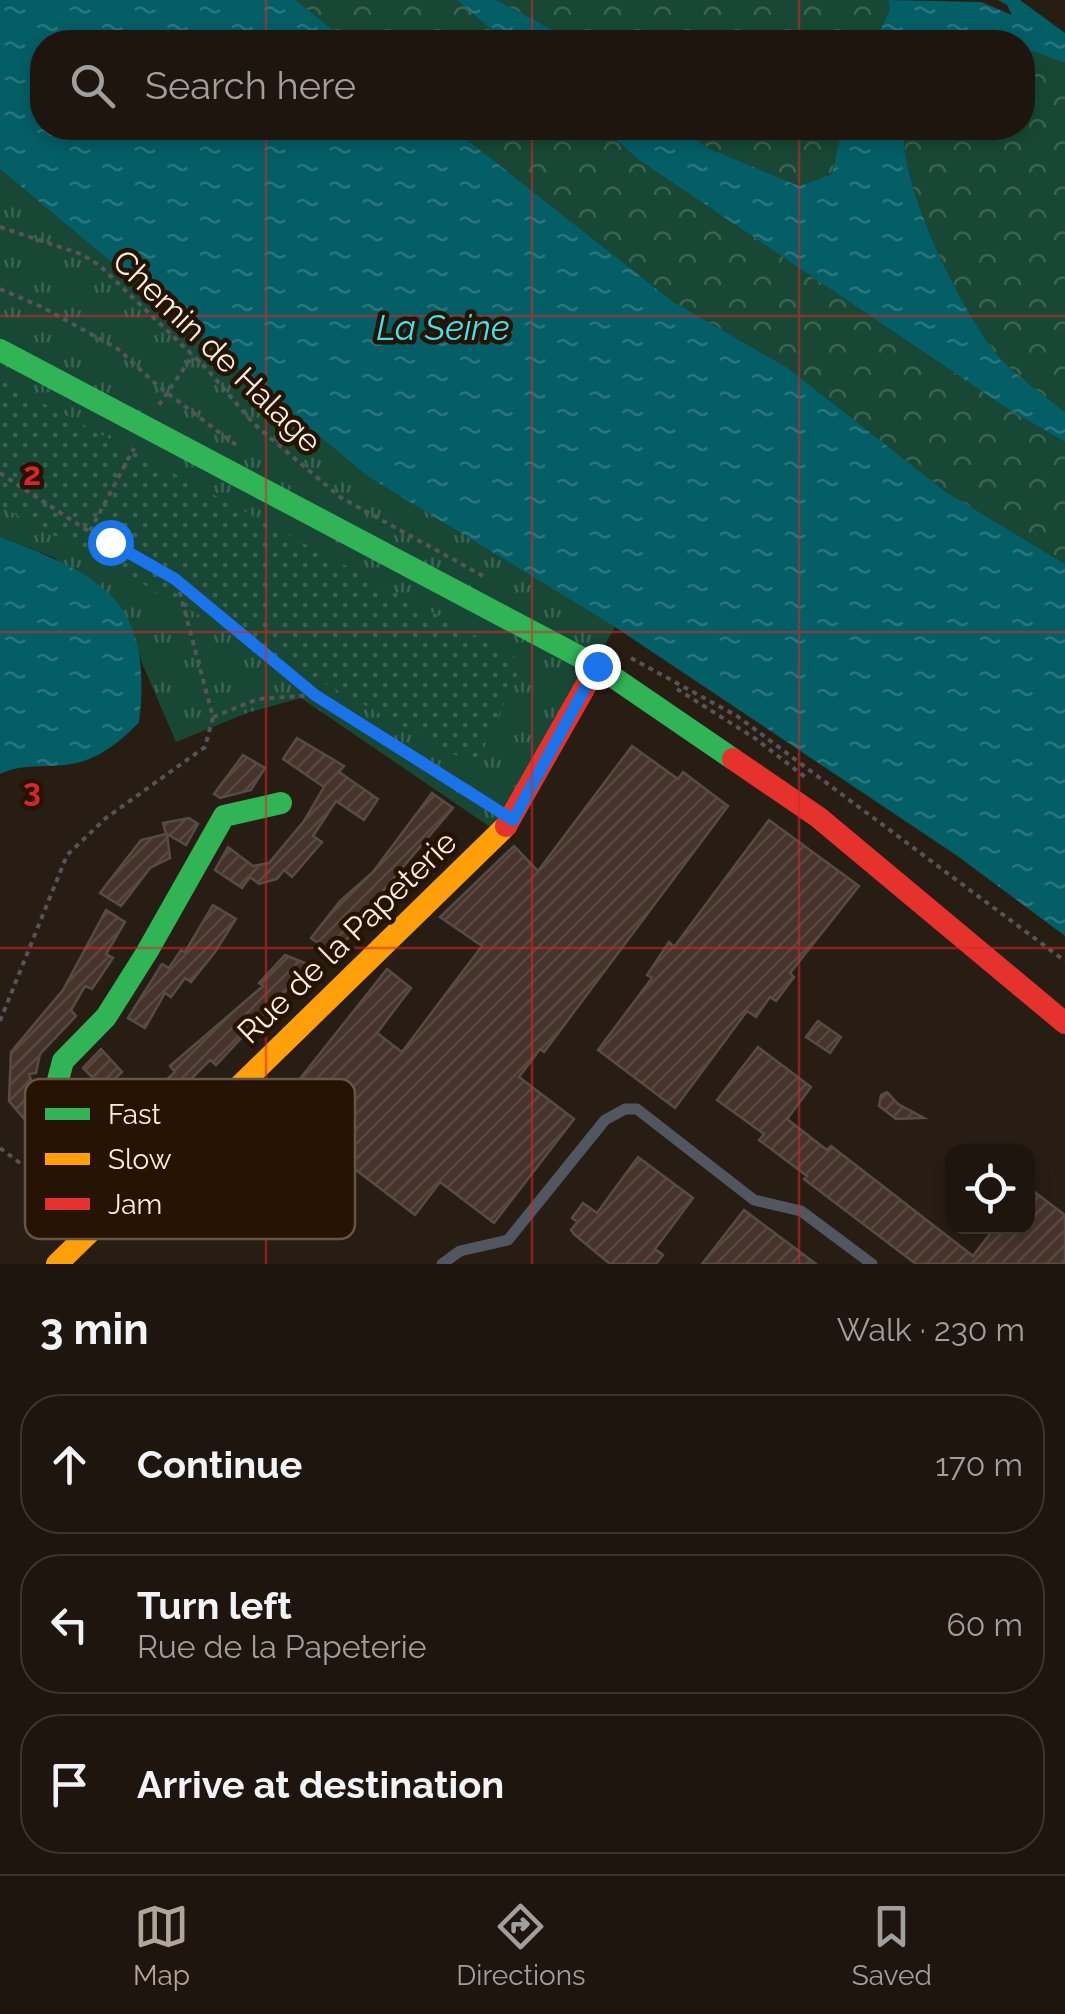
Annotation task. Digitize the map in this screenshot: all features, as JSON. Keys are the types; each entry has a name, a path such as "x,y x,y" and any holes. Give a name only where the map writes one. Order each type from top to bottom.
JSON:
{"street":[{"path":"0,350 597,666 818,817 1065,1022"},
{"name":"Rue de la Papeterie","path":"248,1079 513,820 597,666"},
{"path":"58,1079 63,1061 106,1016 224,816 280,803"},
{"name":"Rue de la Papeterie","path":"57,1264 84,1239"}],"lane":[{"path":"442,1264 460,1251 508,1240 605,1120 625,1108 636,1109 754,1200 801,1211 872,1264"}],"path":[{"name":"Chemin de Halage","path":"0,228 80,254 98,265 207,368 253,423 340,497"},
{"path":"0,473 84,529 139,555 175,579 315,695 513,820"},
{"path":"0,1021 16,990 67,855 106,818 205,746 212,717 175,579"},
{"path":"212,717 258,699 315,695"}],"green space":[{"path":"296,0 457,0 491,30 333,30"},
{"path":"496,0 888,0 890,9 880,30 553,30"},
{"path":"1035,52 1065,63 1065,412 1000,358 968,312 922,214 904,140 1035,140"},
{"path":"467,140 616,140 639,160 1008,409 1065,442 1065,564 946,492 788,368 672,301"},
{"path":"697,140 839,140 832,174 799,186"},
{"path":"0,169 367,476 615,627 496,831 301,698 247,713 176,742 142,663 130,623 55,558 0,537"},
{"path":"0,380 523,661 476,766 0,506"}],"water":[{"name":"La Seine","path":"0,0 296,0 333,30 30,30 30,140 467,140 672,301 788,368 946,492 1065,564 1065,936 956,855 615,627 367,476 0,169"},
{"path":"457,0 496,0 553,30 491,30"},
{"path":"888,0 981,2 1012,15 1007,5 998,0 1020,0 1065,33 1065,63 1035,52 1035,30 880,30 890,9"},
{"path":"616,140 697,140 799,186 832,174 839,140 904,140 922,214 968,312 1000,358 1065,412 1065,442 1008,409 639,160"},
{"path":"0,537 93,580 129,620 138,647 142,680 139,722 90,759 17,768 0,774"}],"building":[{"path":"297,738 344,766 339,772 378,799 364,820 336,801 313,836 322,842 292,877 284,870 277,879 259,884 250,877 242,888 215,870 228,847 253,866 269,863 304,821 324,787 283,759"},
{"path":"632,746 678,779 683,772 728,806 544,1052 540,1049 519,1077 574,1119 494,1223 440,1182 415,1215 355,1169 355,1079 300,1079 387,969 411,988 377,1033 402,1052 482,946 440,917 514,846 538,871"},
{"path":"243,755 265,768 251,790 220,798 214,794"},
{"path":"432,793 453,808 333,954 311,938 340,901 373,872"},
{"path":"189,818 198,824 186,845 167,834 170,858 150,868 121,906 100,893 141,840 166,834 163,823"},
{"path":"769,820 859,886 790,973 794,977 776,1001 770,997 756,1017 747,1011 675,1108 598,1050 652,978 647,975 669,942 674,947"},
{"path":"213,905 236,919 215,952 191,982 185,978 171,997 165,993 145,1028 128,1018 162,964 169,968 181,950 185,952"},
{"path":"106,910 125,922 106,954 113,958 92,989 85,986 71,1010 76,1016 40,1054 36,1073 25,1079 25,1120 9,1101 11,1052 63,990"},
{"path":"285,955 310,965 216,1065 210,1060 191,1079 167,1079 175,1072 170,1066 263,986 259,983"},
{"path":"818,1021 841,1037 830,1053 806,1037"},
{"path":"758,1047 811,1087 787,1119 827,1150 831,1146 973,1256 990,1234 1035,1234 1035,1192 1065,1215 1065,1264 916,1264 804,1179 807,1176 759,1140 764,1134 717,1100"},
{"path":"101,1049 122,1072 115,1079 94,1079 83,1068"},
{"path":"887,1092 898,1104 924,1118 896,1119 879,1106 881,1095"},
{"path":"638,1157 693,1198 655,1249 663,1255 656,1264 610,1264 575,1235 571,1230 577,1222 572,1218 583,1203 597,1213"},
{"path":"744,1210 816,1264 702,1264"}],"traffic: fast":[{"path":"0,350 597,666 733,759"},
{"path":"58,1079 63,1061 106,1017 147,952 224,816 281,803"}],"traffic: slow":[{"path":"247,1079 506,826"},
{"path":"57,1264 83,1239"}],"traffic: jam":[{"path":"506,826 597,666"},
{"path":"733,759 818,817 1065,1023"}],"route":[{"path":"110,542 139,555 175,579 315,695 513,820 597,666"}]}
